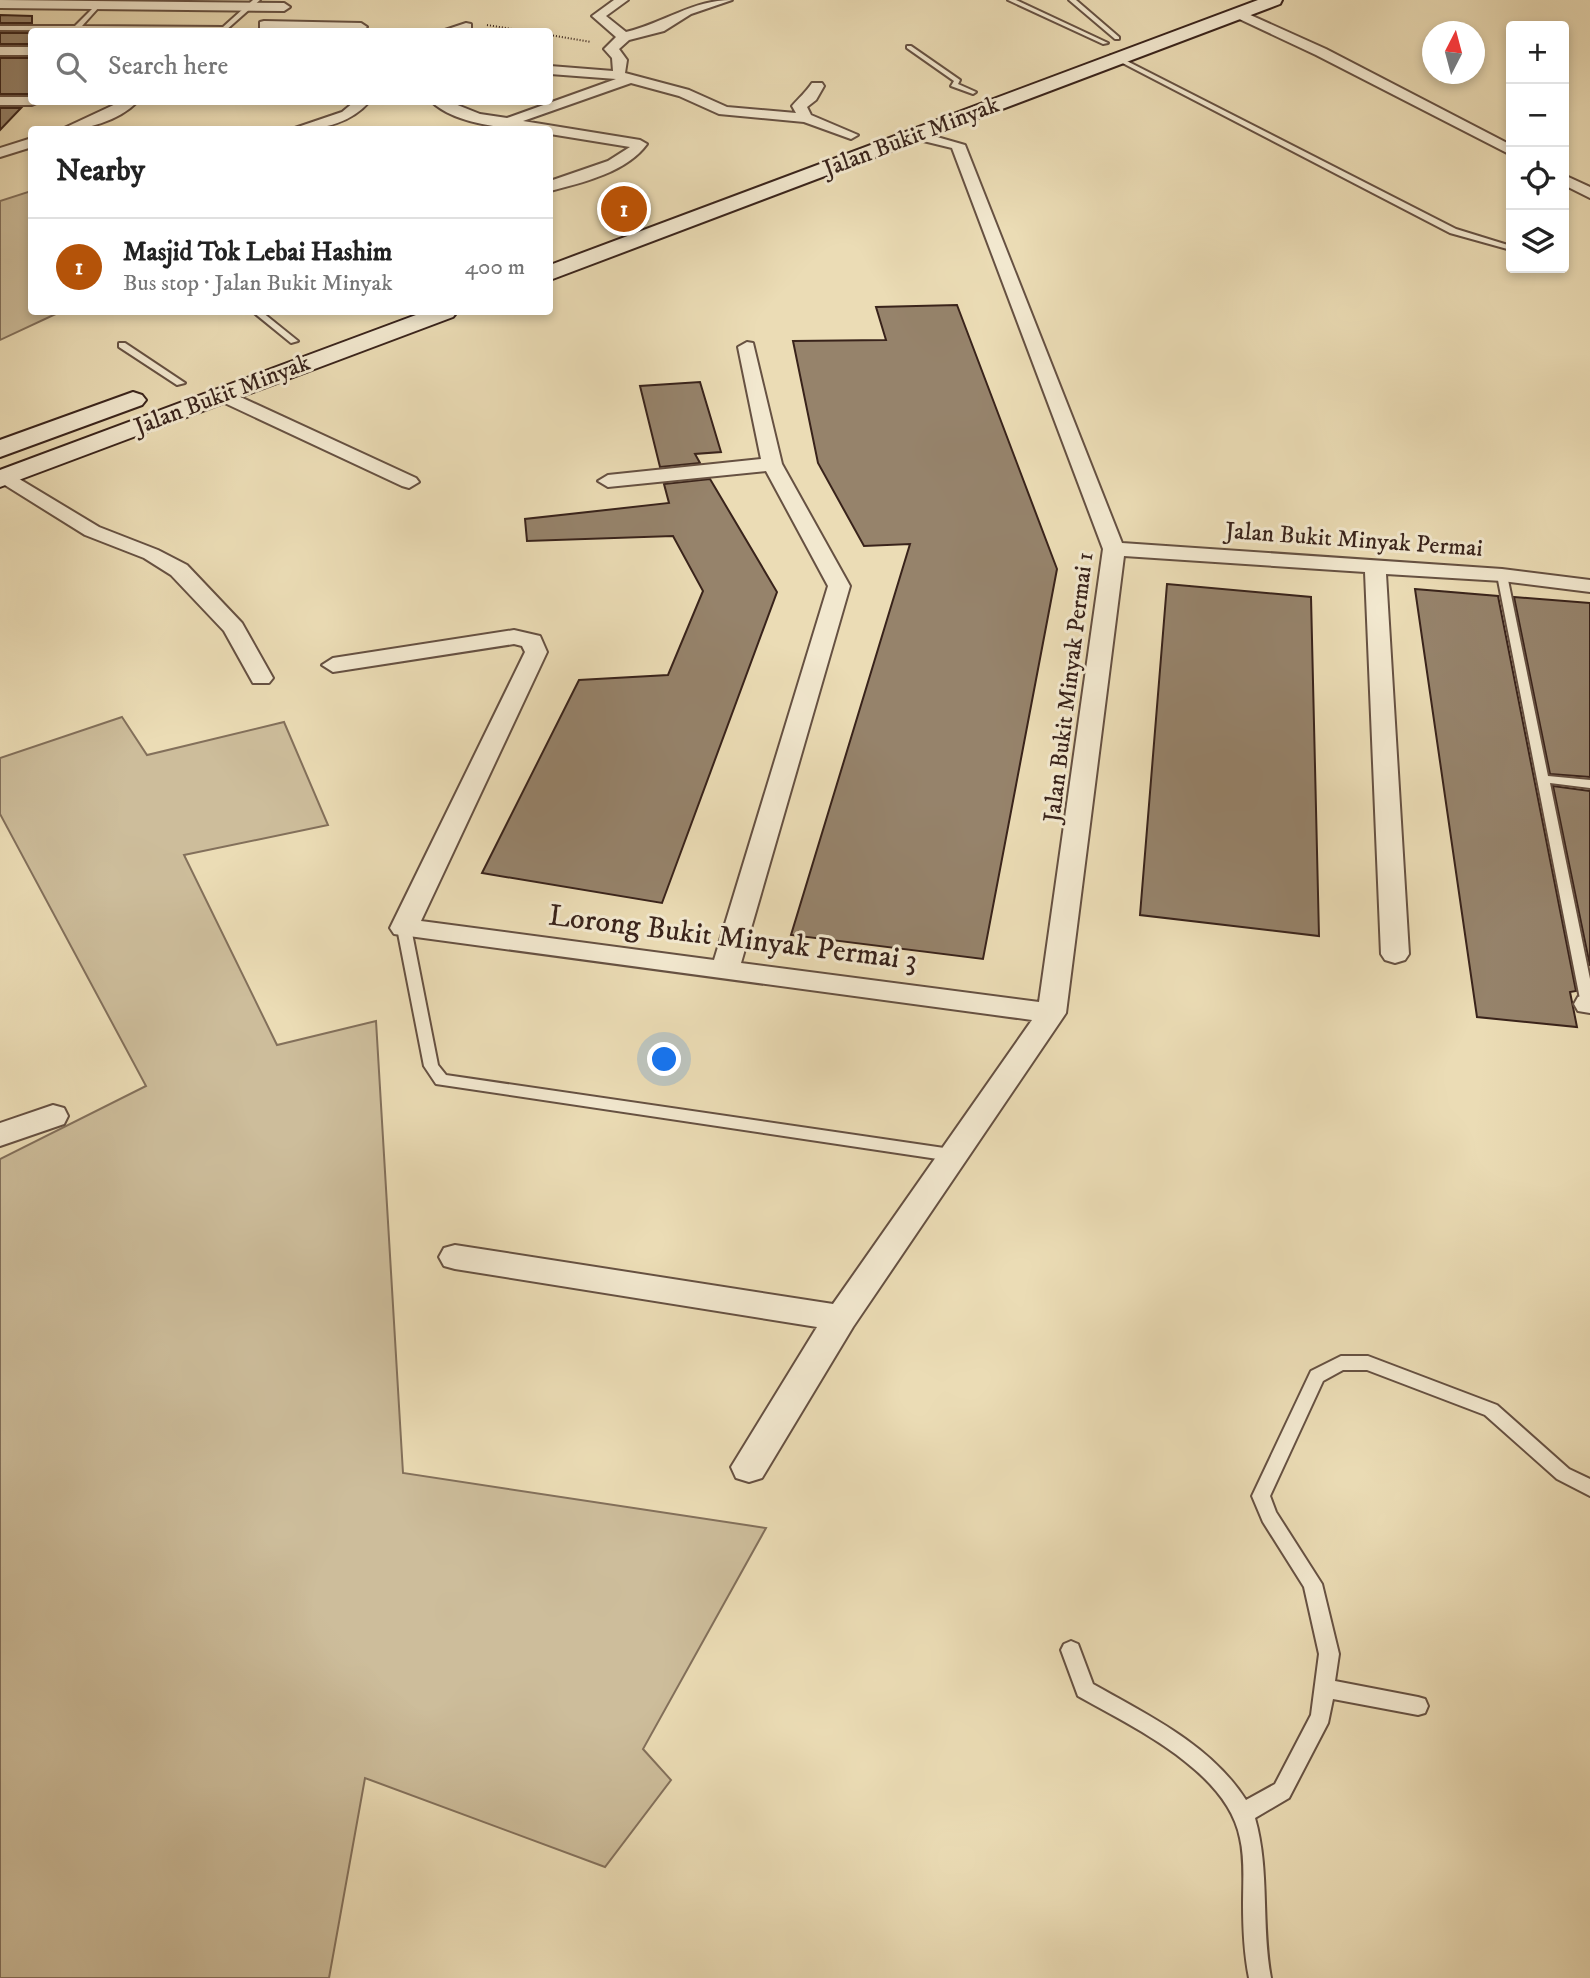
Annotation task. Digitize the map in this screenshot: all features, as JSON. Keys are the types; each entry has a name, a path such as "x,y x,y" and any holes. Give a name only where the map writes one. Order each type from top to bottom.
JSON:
{"main road":[{"name":"Jalan Bukit Minyak","path":"912,113 1229,7 1274,0"},
{"name":"Jalan Bukit Minyak","path":"553,272 916,135 1111,46"},
{"name":"Jalan Bukit Minyak","path":"825,145 876,127"},
{"name":"Jalan Bukit Minyak","path":"3,478 437,315"},
{"name":"Jalan Bukit Minyak","path":"268,350 305,337"},
{"name":"Jalan Bukit Minyak","path":"0,449 191,379"},
{"path":"191,379 187,388 201,393 221,394"},
{"path":"128,402 158,403 169,409 165,416"}],"street":[{"path":"622,0 598,16 624,37"},
{"path":"623,77 620,56 611,49 624,37 659,27 687,11 726,0"},
{"path":"0,4 287,4"},
{"path":"260,28 287,4"},
{"path":"1229,7 1506,148"},
{"path":"260,28 361,27"},
{"path":"462,28 466,27"},
{"path":"0,51 28,51"},
{"path":"553,71 623,77 684,93 724,111 806,118 851,135"},
{"path":"553,104 623,77"},
{"path":"806,118 799,106 811,97 817,86"},
{"path":"0,101 28,101"},
{"path":"78,126 124,105"},
{"path":"310,126 347,115 359,105"},
{"path":"446,105 477,118 531,126"},
{"path":"507,122 551,105"},
{"path":"553,130 640,144 637,151 618,160 553,185"},
{"name":"Jalan Bukit Minyak Permai 1","path":"916,135 958,145 1114,548 1052,1013"},
{"path":"0,153 28,143"},
{"path":"1569,182 1590,193"},
{"path":"725,970 839,586 772,464 747,347"},
{"path":"221,394 409,482"},
{"path":"608,481 772,464"},
{"path":"3,478 92,531 151,554 179,570 234,628 261,678"},
{"name":"Jalan Bukit Minyak Permai","path":"1114,548 1502,575 1590,586"},
{"path":"1375,566 1395,954"},
{"path":"333,665 514,637 532,641 536,652 404,928"},
{"name":"Lorong Bukit Minyak Permai 3","path":"404,928 1052,1013"},
{"path":"749,1467 841,1318 951,1155 1052,1013"},
{"path":"0,1135 53,1116"},
{"path":"455,1257 841,1318"}],"lane":[{"path":"1012,0 1111,46 1453,231 1506,247"},
{"path":"1072,0 1111,46"},
{"path":"76,28 97,3"},
{"path":"226,28 254,3"},
{"path":"0,28 28,29"},
{"path":"909,47 958,81 953,85 973,92"},
{"path":"263,315 305,337"},
{"path":"122,345 191,379"},
{"path":"1502,575 1589,1004"},
{"path":"1543,779 1590,784"},
{"path":"404,928 431,1066 441,1080 951,1155"},
{"path":"1245,1812 1282,1791 1321,1716 1329,1654 1313,1584 1261,1496 1317,1376 1341,1363 1368,1363 1491,1410 1563,1474 1590,1488"},
{"path":"1070,1650 1085,1690 1153,1728 1210,1771 1245,1812 1251,1839 1253,1951 1260,1978"},
{"path":"1325,1688 1418,1706"}],"path":[{"path":"466,27 494,25 510,28"},
{"path":"553,36 600,44 611,49"}],"shaded area":[{"path":"28,192 28,315 54,315 0,340 0,201"},
{"path":"122,717 147,755 284,722 328,825 184,855 277,1045 376,1021 403,1473 766,1528 643,1749 671,1780 605,1867 365,1778 329,1978 0,1978 0,1159 146,1086 0,814 0,758"}],"building":[{"path":"0,15 32,16 32,23 0,23"},
{"path":"0,33 28,33 28,44 0,44"},
{"path":"0,58 28,58 28,94 0,94"},
{"path":"0,108 21,108 0,130"},
{"path":"957,305 1057,569 983,959 791,935 910,544 864,546 818,463 793,341 886,340 876,307"},
{"path":"700,382 721,452 695,454 700,463 660,467 640,386"},
{"path":"710,479 777,592 662,903 482,873 579,680 668,675 703,591 673,536 527,541 525,519 669,503 664,484"},
{"path":"1167,584 1311,597 1319,936 1140,915"},
{"path":"1415,589 1498,596 1576,991 1570,992 1577,1027 1477,1017"},
{"path":"1514,597 1590,603 1590,777 1550,774"},
{"path":"1553,786 1590,791 1590,966"}],"place":[{"name":"Masjid Tok Lebai Hashim","path":"624,209"}]}
